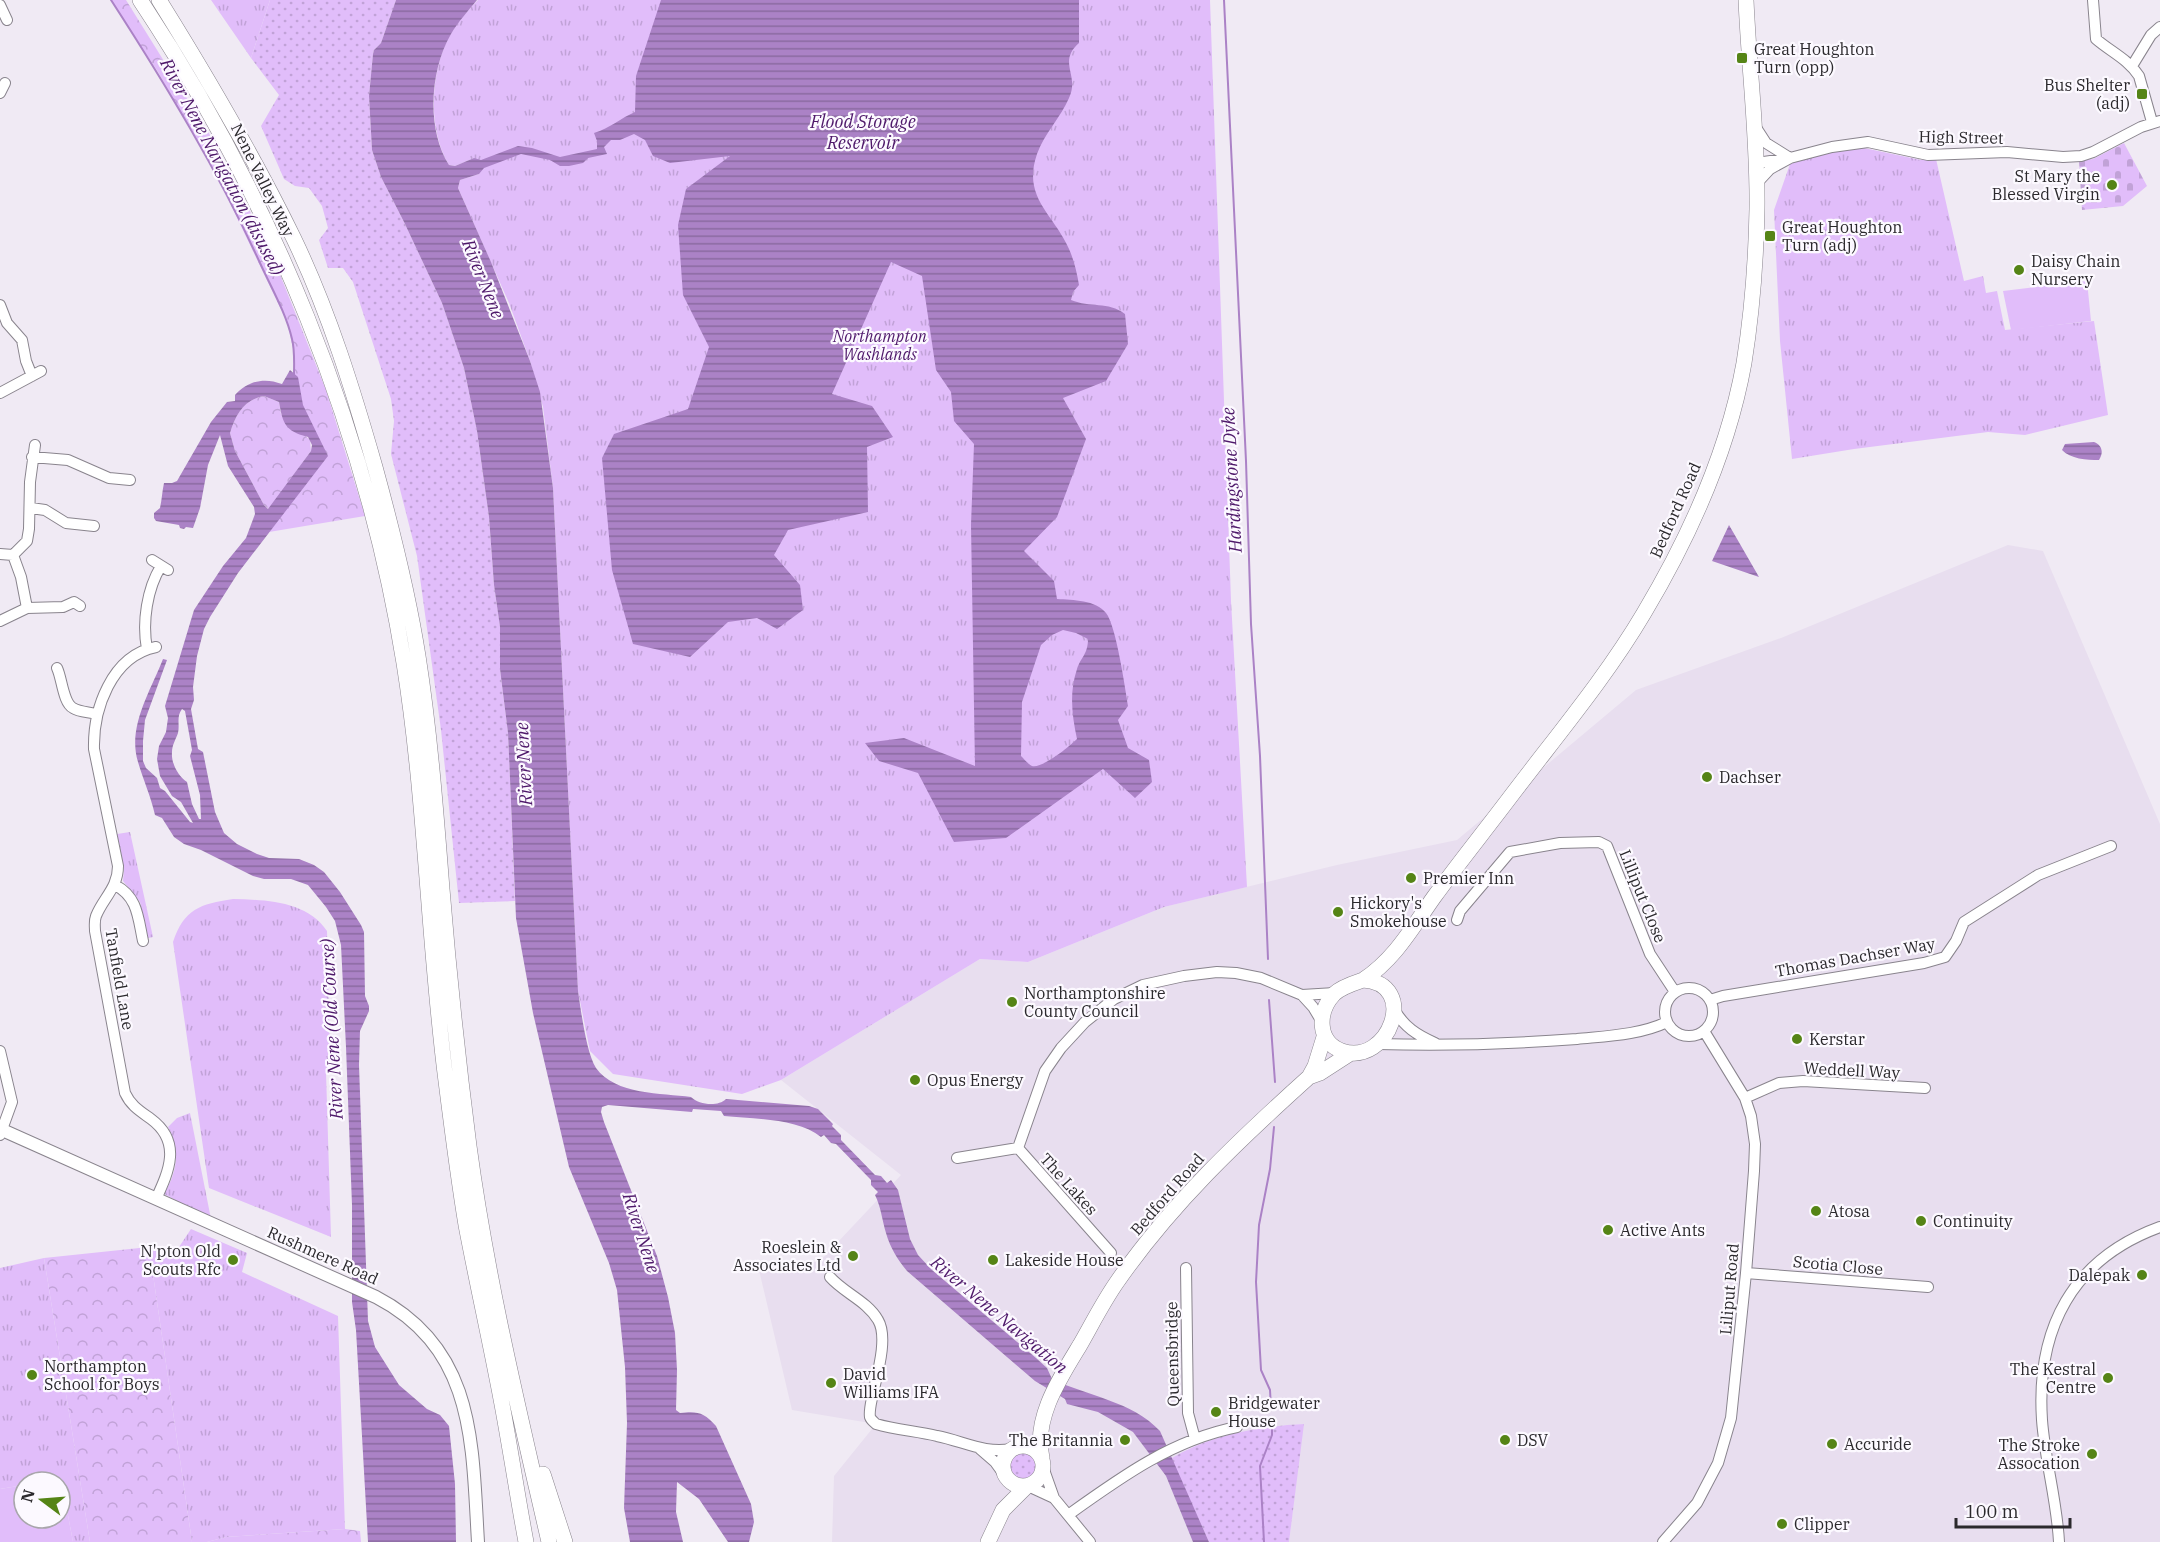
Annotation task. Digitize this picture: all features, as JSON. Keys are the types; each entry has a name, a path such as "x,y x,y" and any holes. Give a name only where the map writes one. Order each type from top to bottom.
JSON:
{"highway":[{"name":"Nene Valley Way","path":"140,0 220,132 277,247 333,386 349,432 375,523 404,662 419,790 445,1076 466,1221 502,1402"},
{"name":"Nene Valley Way","path":"159,0 198,63 294,240 350,382 392,530 418,658 434,790 446,933 469,1147 488,1267 521,1419"},
{"name":"Bedford Road","path":"1363,980 1395,953 1434,897 1603,674 1643,615 1674,558 1713,474 1728,428 1743,365 1752,301 1757,183 1746,0"},
{"name":"Bedford Road","path":"1390,993 1390,971 1395,953"},
{"path":"1363,980 1379,983 1390,993 1394,1010 1389,1029 1378,1044 1351,1053 1331,1046 1323,1030 1326,1009 1335,993 1363,980"},
{"name":"Bedford Road","path":"1309,1077 1318,1059 1323,1030"},
{"name":"Bedford Road","path":"1013,1448 1042,1418 1066,1367 1117,1282 1172,1212 1245,1134 1309,1077 1320,1073 1351,1053"},
{"path":"502,1402 526,1542"},
{"path":"502,1402 535,1542"},
{"name":"Bedford Road","path":"1042,1418 1039,1442 1042,1463"},
{"path":"521,1419 549,1542"},
{"path":"521,1419 540,1465 565,1542"},
{"path":"988,1542 1003,1510 1006,1488 1003,1459 1013,1448 1027,1446 1033,1448 1042,1463 1038,1479 1027,1486 1003,1510"},
{"path":"1004,1475 1015,1485 1027,1486"}],"main road":[{"name":"Rushmere Road","path":"1,1132 350,1285 396,1308 418,1327 443,1356 455,1380 468,1424 478,1542"}],"street":[{"path":"2092,0 2096,39 2132,66 2139,76 2156,122"},
{"path":"1,7 7,20"},
{"path":"2132,66 2140,50 2159,29"},
{"name":"High Street","path":"1756,162 1790,158 1832,147 1868,142 1928,154 2007,152 2063,157 2080,156 2156,122"},
{"path":"1754,126 1766,142 1790,158 1770,169 1757,183"},
{"path":"0,393 36,373 26,361 22,340 7,323 2,300"},
{"path":"0,554 13,555 27,541 31,508 32,457 35,445"},
{"path":"32,457 68,460 109,478 125,479 122,467"},
{"path":"31,508 45,510 66,523 86,529"},
{"path":"13,555 21,577 27,608"},
{"path":"143,941 136,928 131,897 116,885 118,866 94,749 93,734 96,714 111,681 123,666 151,648 144,626 153,579 160,565"},
{"path":"0,621 27,608 63,607 74,602 80,606"},
{"path":"64,673 64,693 69,705 73,709 96,714"},
{"name":"Lilliput Close","path":"1457,920 1460,911 1510,852 1560,843 1599,842 1607,846 1650,954 1675,992"},
{"name":"Thomas Dachser Way","path":"1710,1000 1924,963 1946,957 1964,922 2038,875 2111,846"},
{"name":"Tanfield Lane","path":"116,885 95,917 94,931 125,1093 129,1103 161,1128 168,1141 170,1166 156,1199"},
{"name":"The Lakes","path":"1111,1252 1018,1148 1045,1071 1061,1048 1085,1022 1114,999 1143,985 1184,976 1217,972 1236,973 1261,978 1302,994 1335,993"},
{"path":"1693,988 1710,1000 1712,1020 1704,1031 1697,1035 1683,1035 1676,1033 1667,1022 1665,1007 1675,992 1693,988"},
{"path":"1302,994 1313,1007 1323,1030"},
{"path":"1394,1010 1407,1027 1419,1036 1438,1044"},
{"path":"1378,1044 1498,1044 1595,1037 1645,1030 1667,1022"},
{"name":"Liliput Road","path":"1663,1542 1697,1503 1718,1463 1731,1418 1746,1272 1755,1144 1751,1116 1745,1098 1704,1031"},
{"path":"0,1051 12,1102 4,1113 1,1132"},
{"name":"Weddell Way","path":"1745,1098 1779,1083 1803,1081 1925,1088"},
{"path":"957,1158 1018,1148"},
{"path":"2059,1542 2042,1413 2043,1364 2049,1338 2063,1306 2091,1268 2122,1244 2160,1227"},
{"name":"Queensbridge","path":"1186,1268 1188,1413 1196,1439"},
{"name":"Scotia Close","path":"1746,1272 1928,1287"},
{"path":"830,1277 838,1286 870,1310 879,1321 882,1348 870,1416 876,1424 954,1439 980,1449 1013,1448"},
{"path":"1068,1515 1148,1460 1181,1443 1237,1427"},
{"path":"980,1449 995,1462 1004,1475"},
{"path":"1042,1463 1054,1498 1090,1542"},
{"path":"1027,1486 1054,1498"}],"shaded area":[{"path":"2008,545 2043,551 2160,824 2160,1542 1289,1542 1303,1424 1245,1432 1190,1447 1159,1467 1166,1476 1193,1542 832,1542 834,1476 876,1424 792,1410 759,1270 820,1261 901,1175 781,1080 980,959 1028,962 1164,907 1337,865 1457,840 1636,690 1781,638"}],"green space":[{"path":"111,0 126,0 213,140 271,252 326,390 365,516 269,532 318,458 305,422 294,374 294,352 287,322 217,176 158,72"},
{"path":"211,0 270,0 251,58"},
{"path":"270,0 396,0 381,43 373,54 369,96 372,150 381,177 442,303 464,368 477,431 489,517 500,627 500,669 508,733 515,901 459,903 441,730 417,556 391,454 394,421 391,399 353,282 343,268 328,268 319,240 328,228 322,206 309,188 295,186 284,179 261,126 279,95 251,58"},
{"name":"Northampton Washlands","path":"478,0 1210,0 1231,601 1247,887 1164,907 1028,962 980,959 781,1080 742,1094 613,1074 590,1051 578,991 553,488 543,407 530,361 509,303 458,188 460,180 479,174 474,158 455,166 449,165 442,151 434,117 435,82 444,48 457,24"},
{"path":"2124,143 2147,186 2123,206 2082,210 2079,161 2093,159"},
{"path":"1864,148 1921,160 1936,159 1964,281 1983,276 1986,293 1997,291 2005,330 2094,321 2108,415 2025,435 1988,432 1792,459 1780,341 1774,210 1790,164 1832,151"},
{"path":"2087,281 2091,321 2011,330 2003,291"},
{"path":"264,396 279,402 281,414 310,440 311,451 269,509 264,505 235,451 230,433 235,420 246,404"},
{"path":"130,832 153,937 148,938 140,902 123,881 124,870 117,834"},
{"path":"233,899 259,900 297,908 309,913 327,931 330,1054 326,1072 331,1237 209,1188 173,942 182,922 188,915 202,906"},
{"path":"190,1113 211,1219 164,1194 176,1161 172,1136 168,1127 177,1118"},
{"path":"191,1229 247,1253 242,1272 338,1316 345,1529 226,1537 207,1542 192,1542 149,1247 179,1247"},
{"path":"149,1247 192,1542 90,1542 44,1258"},
{"name":"Northampton School for Boys","path":"44,1258 90,1542 73,1542 71,1530 72,1470 12,1470 12,1487 0,1489 0,1268"},
{"path":"1304,1424 1289,1542 1209,1542 1172,1458 1202,1443 1236,1433"},
{"path":"1023,1451 1034,1455 1038,1466 1034,1477 1023,1481 1012,1477 1008,1466 1012,1455"},
{"path":"12,1487 12,1530 71,1530 73,1542 0,1542 0,1489"},
{"path":"345,1529 360,1531 361,1542 207,1542 226,1537"}],"water":[{"name":"Flood Storage Reservoir","path":"396,0 477,0 451,34 444,48 435,82 434,117 437,134 449,165 455,166 474,158 481,160 518,146 560,157 597,149 594,133 635,112 636,76 661,0 1079,0 1079,43 1070,56 1069,63 1072,90 1066,105 1037,154 1033,169 1033,182 1041,204 1062,236 1074,262 1079,285 1073,292 1071,300 1112,307 1125,314 1128,344 1106,381 1063,398 1086,439 1057,517 1024,551 1054,581 1057,599 1084,601 1096,605 1106,613 1110,620 1120,657 1128,706 1118,720 1128,748 1149,760 1152,782 1135,798 1103,769 1006,838 954,842 918,773 879,761 865,743 904,738 975,766 971,525 974,444 954,421 951,392 936,370 922,276 891,262 832,394 872,406 893,437 867,447 868,512 788,530 774,555 800,585 803,610 777,629 757,618 728,622 690,657 633,644 612,570 602,458 614,434 688,409 709,347 683,295 678,225 686,189 730,156 670,163 653,156 645,140 634,134 620,140 611,140 604,147 607,154 588,158 583,163 569,166 560,166 550,160 521,154 484,168 479,174 460,180 458,188 491,262 540,392 553,488 578,991 592,1061 604,1077 627,1088 640,1091 691,1097 703,1103 714,1104 726,1099 809,1106 818,1109 833,1124 832,1126 841,1135 841,1140 875,1175 881,1176 887,1183 891,1180 898,1190 910,1239 918,1255 932,1270 1036,1358 1047,1368 1052,1379 1123,1406 1149,1421 1160,1431 1209,1542 1193,1542 1166,1476 1133,1432 1098,1412 1067,1404 1065,1399 1035,1381 907,1271 890,1243 875,1195 878,1192 871,1185 871,1180 824,1135 821,1137 800,1126 788,1123 724,1116 721,1111 693,1109 692,1112 608,1105 602,1107 604,1122 657,1256 668,1297 675,1333 676,1410 680,1413 700,1414 716,1426 751,1504 754,1522 749,1542 728,1542 699,1499 677,1482 676,1512 683,1542 630,1542 624,1508 627,1423 625,1367 617,1290 609,1263 569,1167 533,1013 516,918 508,733 500,669 500,627 489,517 477,431 464,368 442,303 381,177 372,150 369,96 373,54 381,43","holes":["1063,630 1088,639 1087,648 1077,669 1072,695 1077,739 1049,761 1032,766 1021,756 1022,702 1041,645 1052,635"]},
{"path":"290,370 298,377 303,405 328,456 238,573 210,617 204,629 197,656 193,687 194,700 191,709 198,749 203,752 215,812 224,833 237,844 257,854 269,858 299,859 324,872 340,892 364,932 365,996 369,1011 360,1031 359,1065 368,1321 375,1347 399,1385 427,1409 440,1415 449,1426 455,1484 456,1542 368,1542 356,1330 352,1302 352,1205 341,945 335,921 308,885 291,879 264,879 253,876 184,844 174,837 162,818 155,815 135,749 142,709 163,659 167,660 145,720 143,761 146,768 157,778 160,788 193,823 181,802 172,796 160,776 157,759 159,746 166,732 168,718 165,706 194,610 223,566 246,538 255,514 254,507 228,466 220,435 208,465 200,508 193,528 184,529 179,525 156,521 154,513 160,508 164,483 177,481 211,422 227,402 235,401 235,395 240,390 257,382 269,381 282,384","holes":["264,396 279,402 286,426 308,437 312,445 311,451 268,509 235,451 230,433 235,420 246,404","182,709 185,711 192,750 190,756 200,795 201,819 192,804 187,782 178,773 172,756"]},
{"path":"2094,442 2101,449 2099,460 2074,457 2062,450 2065,444"},
{"path":"1729,525 1759,577 1712,561"}],"waterway":[{"name":"River Nene Navigation (disused)","path":"111,0 190,129 244,229 286,320 293,344 294,375"},
{"name":"Hardingstone Dyke","path":"1224,0 1268,959"},
{"name":"Hardingstone Dyke","path":"1269,1000 1275,1082"},
{"name":"Hardingstone Dyke","path":"1271,1408 1270,1390 1261,1370 1256,1282 1259,1225 1270,1169 1274,1127"},
{"name":"Hardingstone Dyke","path":"1264,1542 1260,1466 1272,1435 1272,1421"}],"place":[{"name":"Great Houghton Turn (opp)","path":"1742,58"},
{"name":"Bus Shelter (adj)","path":"2142,94"},
{"name":"St Mary the Blessed Virgin","path":"2112,185"},
{"name":"Great Houghton Turn (adj)","path":"1770,236"},
{"name":"Daisy Chain Nursery","path":"2019,270"},
{"name":"Dachser","path":"1707,777"},
{"name":"Premier Inn","path":"1411,878"},
{"name":"Hickory's Smokehouse","path":"1338,912"},
{"name":"Northamptonshire County Council","path":"1012,1002"},
{"name":"Kerstar","path":"1797,1039"},
{"name":"Opus Energy","path":"915,1080"},
{"name":"Atosa","path":"1816,1211"},
{"name":"Continuity","path":"1921,1221"},
{"name":"Active Ants","path":"1608,1230"},
{"name":"Roeslein & Associates Ltd","path":"853,1256"},
{"name":"N'pton Old Scouts Rfc","path":"233,1260"},
{"name":"Lakeside House","path":"993,1260"},
{"name":"Dalepak","path":"2142,1275"},
{"name":"Northampton School for Boys","path":"32,1375"},
{"name":"The Kestral Centre","path":"2108,1378"},
{"name":"David Williams IFA","path":"831,1383"},
{"name":"Bridgewater House","path":"1216,1412"},
{"name":"The Britannia","path":"1125,1440"},
{"name":"DSV","path":"1505,1440"},
{"name":"Accuride","path":"1832,1444"},
{"name":"The Stroke Assocation","path":"2092,1454"},
{"name":"Clipper","path":"1782,1524"}],"water label":[{"name":"River Nene","path":"483,279"},
{"name":"River Nene","path":"524,764"},
{"name":"River Nene (Old Course)","path":"332,1029"},
{"name":"River Nene","path":"641,1233"},
{"name":"River Nene Navigation","path":"999,1315"}]}
